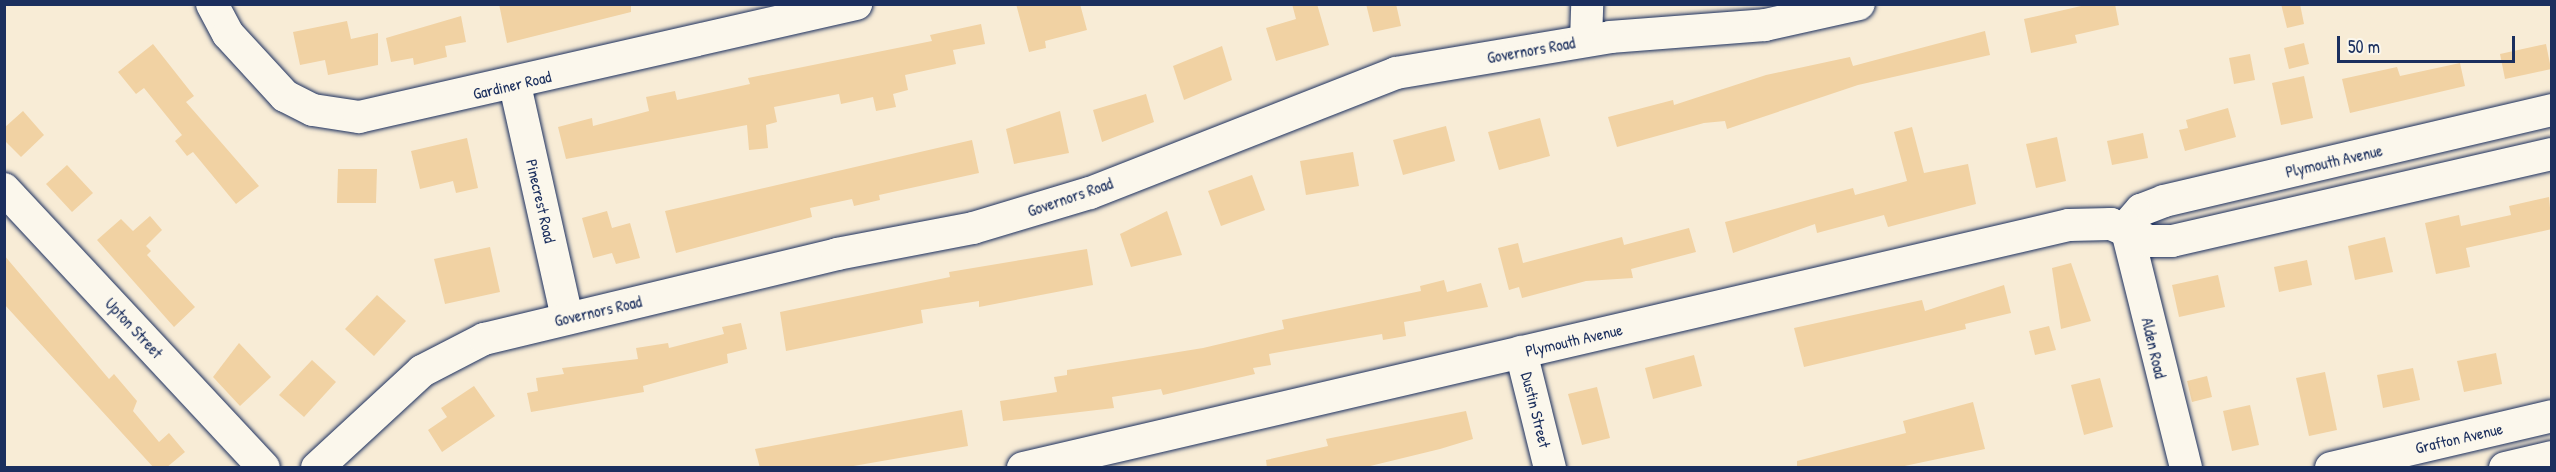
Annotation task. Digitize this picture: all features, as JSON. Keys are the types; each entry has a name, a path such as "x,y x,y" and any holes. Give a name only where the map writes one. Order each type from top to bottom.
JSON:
{"street":[{"name":"Gardiner Road","path":"212,4 228,34 274,85 313,110 374,116 856,4"},
{"path":"1587,4 1587,40"},
{"name":"Governors Road","path":"316,468 408,383 451,352 567,318 837,254 973,228 1090,193 1396,73 1587,40 1765,25 1858,4"},
{"name":"Pinecrest Road","path":"515,85 567,318"},
{"name":"Plymouth Avenue","path":"2126,227 2141,210 2164,201 2552,110"},
{"name":"Plymouth Avenue","path":"1023,468 2069,225 2126,227 2149,241 2172,242 2552,154"},
{"name":"Upton Street","path":"4,189 264,468"},
{"name":"Alden Road","path":"2126,227 2186,468"},
{"name":"Dustin Street","path":"1521,352 1550,468"},
{"name":"Grafton Avenue","path":"2331,468 2552,416"},
{"path":"2505,468 2552,457"}],"building":[{"path":"499,4 631,4 631,12 507,43"},
{"path":"1016,4 1080,4 1087,30 1045,41 1046,48 1029,52"},
{"path":"1292,4 1317,4 1329,45 1276,61 1266,28 1296,19"},
{"path":"1366,4 1396,4 1401,26 1373,32"},
{"path":"2090,4 2115,4 2119,25 2075,35 2077,43 2031,53 2024,19"},
{"path":"2281,4 2300,4 2304,24 2287,28"},
{"path":"461,16 466,42 445,46 447,57 414,65 413,58 391,62 386,38"},
{"path":"347,21 351,39 378,33 378,65 328,75 325,60 300,65 293,32"},
{"path":"981,24 985,44 953,50 956,64 905,75 908,90 893,94 896,107 876,111 873,97 841,104 839,94 774,107 777,122 766,125 768,148 749,150 747,125 566,159 558,127 592,118 593,126 649,111 646,97 675,91 677,100 750,84 748,78 932,41 930,35"},
{"path":"1985,31 1990,55 1858,85 1727,129 1725,121 1704,123 1617,147 1608,117 1673,100 1674,105 1766,75 1850,57 1853,66"},
{"path":"2304,43 2309,64 2289,69 2284,48"},
{"path":"153,44 194,96 186,102 259,186 236,204 193,152 187,156 175,141 182,135 144,88 136,94 118,72"},
{"path":"2546,44 2551,69 2505,79 2500,54"},
{"path":"1222,46 1232,80 1184,100 1173,66"},
{"path":"2250,54 2255,80 2234,84 2229,58"},
{"path":"2460,63 2465,86 2350,113 2342,79 2397,67 2400,76"},
{"path":"2304,76 2313,118 2281,125 2272,83"},
{"path":"1146,94 1154,122 1102,142 1093,110"},
{"path":"2228,108 2236,137 2185,151 2179,130 2188,128 2186,120"},
{"path":"23,111 44,135 21,157 4,140 4,128"},
{"path":"1060,111 1069,153 1014,164 1006,129"},
{"path":"1540,118 1550,156 1499,170 1488,132"},
{"path":"1446,126 1455,161 1403,175 1393,140"},
{"path":"1912,127 1924,173 1968,164 1976,204 1888,227 1884,215 1817,233 1815,224 1733,253 1725,222 1853,188 1855,195 1907,181 1894,132"},
{"path":"2143,133 2148,158 2112,165 2107,141"},
{"path":"2057,137 2066,181 2036,188 2026,144"},
{"path":"467,138 478,188 456,193 453,181 420,189 411,151"},
{"path":"972,140 979,173 879,195 880,200 854,206 852,199 810,208 812,217 676,253 665,211"},
{"path":"1353,152 1359,186 1306,195 1300,161"},
{"path":"67,165 93,193 72,212 46,184"},
{"path":"338,169 377,169 376,203 337,203"},
{"path":"1252,175 1265,210 1221,226 1208,191"},
{"path":"2549,197 2552,229 2466,248 2470,267 2436,274 2425,223 2459,215 2461,226 2511,215 2509,206"},
{"path":"607,211 612,228 630,223 640,258 616,264 612,253 593,258 582,218"},
{"path":"1167,211 1182,255 1131,267 1120,234"},
{"path":"150,216 162,230 146,246 151,251 147,255 195,307 174,327 97,240 121,219 133,231"},
{"path":"1689,228 1696,252 1631,269 1633,278 1586,281 1522,298 1519,287 1509,290 1498,248 1518,243 1523,263 1622,237 1624,245"},
{"path":"2385,237 2393,272 2355,280 2348,246"},
{"path":"490,247 500,292 445,304 434,259"},
{"path":"1087,249 1093,285 979,307 979,301 921,310 923,323 786,351 780,312 950,277 949,272"},
{"path":"4,255 109,379 114,374 137,401 133,411 159,442 169,433 185,452 166,468 154,468 4,304"},
{"path":"2307,260 2312,285 2279,292 2274,267"},
{"path":"2071,263 2091,321 2061,329 2052,268"},
{"path":"2218,275 2225,307 2179,317 2172,285"},
{"path":"1444,280 1447,292 1481,283 1488,307 1404,322 1406,336 1383,340 1382,334 1269,354 1271,365 1253,368 1255,374 1163,395 1161,389 1112,397 1114,408 1003,421 1000,401 1057,392 1054,377 1067,375 1067,370 1203,348 1284,329 1282,320 1421,291 1420,286"},
{"path":"2004,285 2011,313 1965,324 1966,329 1804,367 1794,328 1922,300 1925,311"},
{"path":"377,295 406,321 374,356 345,329"},
{"path":"741,323 747,349 727,354 728,363 643,386 644,392 531,412 527,393 538,391 536,378 564,374 562,368 638,359 636,348 668,343 669,348 724,334 722,327"},
{"path":"2049,326 2056,350 2035,355 2029,331"},
{"path":"239,343 271,377 240,406 213,377"},
{"path":"2496,353 2502,384 2464,392 2457,361"},
{"path":"1694,355 1702,386 1653,399 1645,368"},
{"path":"312,360 336,382 304,417 279,395"},
{"path":"2413,368 2420,400 2383,408 2377,375"},
{"path":"2325,372 2337,430 2309,436 2296,378"},
{"path":"2207,376 2212,397 2192,402 2187,381"},
{"path":"2100,378 2113,427 2084,435 2071,385"},
{"path":"474,386 495,416 442,452 428,430 447,417 441,408"},
{"path":"1597,387 1610,438 1582,445 1568,394"},
{"path":"1973,402 1985,449 1895,468 1797,468 1797,461 1906,433 1903,421"},
{"path":"2250,405 2259,445 2232,451 2223,411"},
{"path":"962,410 968,446 842,468 760,468 755,449"},
{"path":"1466,411 1473,439 1440,449 1362,468 1267,468 1266,460 1328,446 1326,439"}]}
